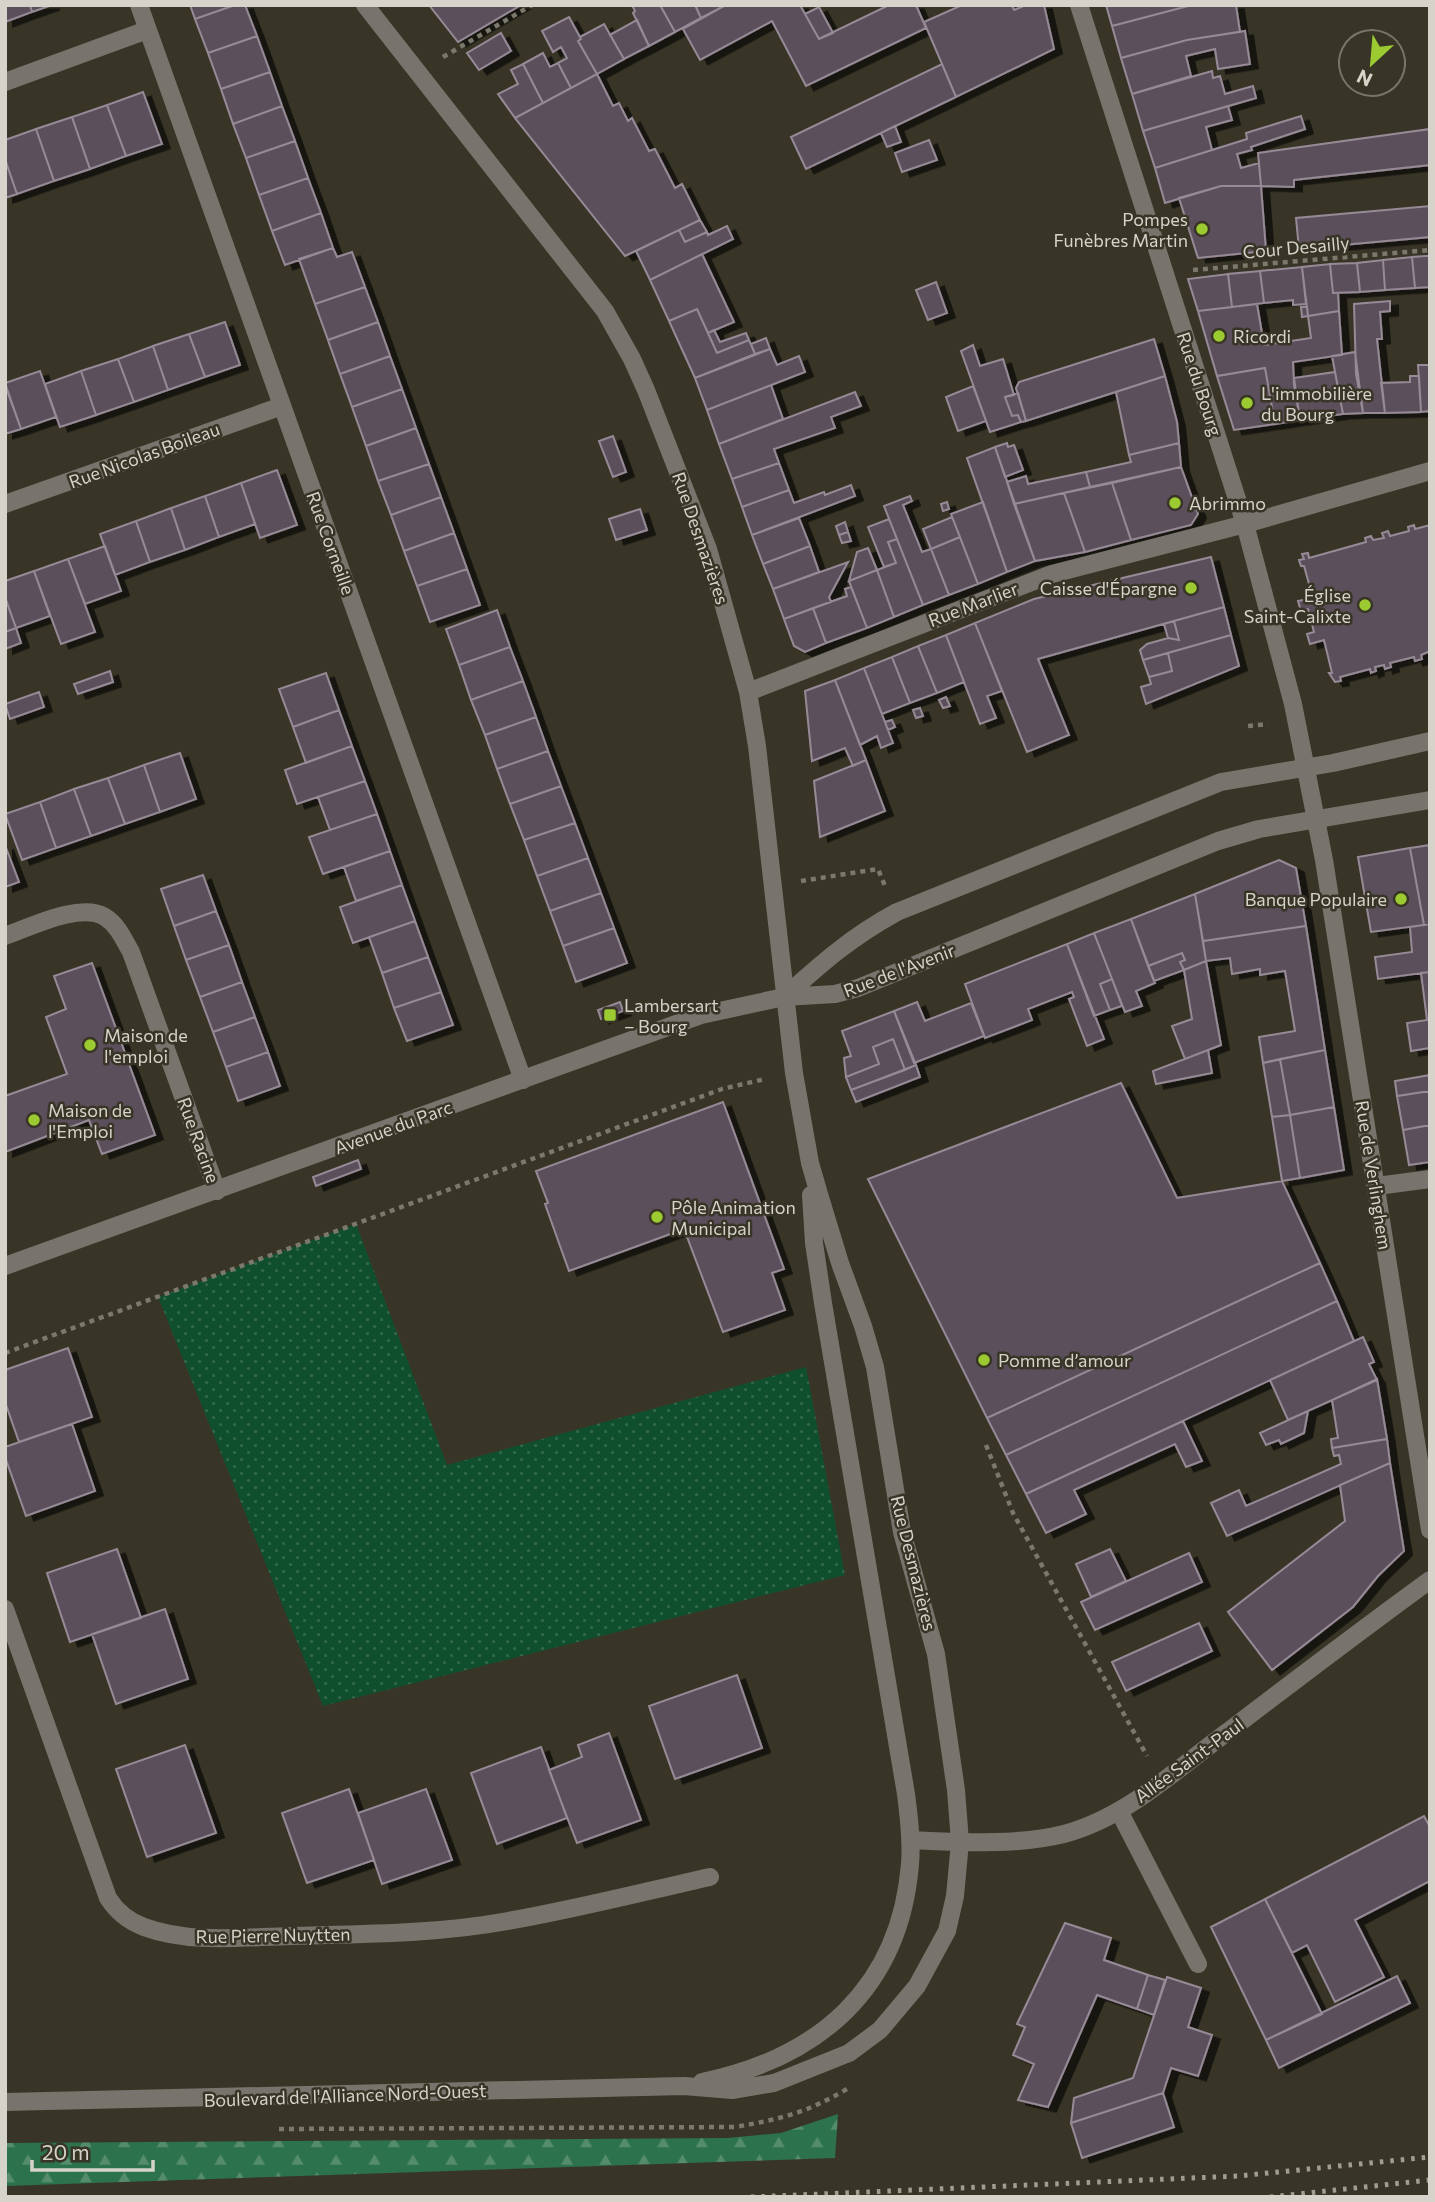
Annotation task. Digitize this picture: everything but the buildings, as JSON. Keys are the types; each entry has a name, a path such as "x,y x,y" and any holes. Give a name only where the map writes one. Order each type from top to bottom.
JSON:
{"street":[{"name":"Rue Corneille","path":"139,5 523,1080"},
{"name":"Rue Desmazières","path":"365,5 578,275 621,338 646,390 708,549 748,692 794,1073 810,1163 875,1367 902,1532 936,1654 956,1790 960,1842 956,1896 947,1931"},
{"name":"Rue du Bourg","path":"1079,5 1245,524 1289,686 1317,820"},
{"path":"5,82 147,30"},
{"name":"Rue Nicolas Boileau","path":"5,504 282,405"},
{"name":"Rue Marlier","path":"748,692 1052,574 1245,524 1430,471"},
{"path":"1306,766 1430,741"},
{"name":"Rue de l'Avenir","path":"784,997 841,946 897,912 1213,785 1306,766"},
{"path":"1317,820 1430,800"},
{"name":"Rue de l'Avenir","path":"784,997 835,994 858,988 1218,841 1258,829 1317,820"},
{"name":"Rue de Verlinghem","path":"1317,820 1430,1530"},
{"name":"Rue Racine","path":"5,936 55,918 83,912 104,916 118,928 131,952 217,1191"},
{"name":"Avenue du Parc","path":"5,1266 701,1015 784,997"},
{"name":"Rue Desmazières","path":"810,1163 814,1243 823,1303 900,1750 911,1840 908,1885 902,1911"},
{"path":"1377,1186 1430,1179"},
{"name":"Allée Saint-Paul","path":"911,1840 960,1842 1054,1836 1084,1827 1119,1811 1430,1580"},
{"name":"Rue Pierre Nuytten","path":"5,1609 108,1898 115,1909 127,1919 143,1927 186,1936 226,1937 426,1931 508,1921 710,1877"},
{"path":"1119,1811 1198,1964"},
{"name":"Boulevard de l'Alliance Nord-Ouest","path":"684,2086 721,2078 769,2061 831,2025 850,2009 876,1974 887,1953 902,1911"},
{"name":"Boulevard de l'Alliance Nord-Ouest","path":"5,2102 684,2086 713,2090 752,2088 797,2075 849,2053 880,2030 908,2000 947,1931"}],"path":[{"path":"418,72 532,5"},
{"name":"Cour Desailly","path":"1164,272 1430,250"},
{"path":"5,1353 722,1089 794,1073"},
{"path":"986,1445 1013,1513 1095,1665 1146,1756 1168,1777"}],"green space":[{"path":"356,1224 447,1465 806,1367 845,1575 323,1706 158,1297"},
{"path":"838,2114 835,2158 5,2186 5,2143 728,2138 781,2133"}],"railway":[{"path":"751,2197 1238,2176 1430,2157"},
{"path":"1270,2197 1430,2180"}],"place":[{"name":"Pompes Funèbres Martin","path":"1202,229"},
{"name":"Ricordi","path":"1219,336"},
{"name":"L'immobilière du Bourg","path":"1247,403"},
{"name":"Abrimmo","path":"1175,503"},
{"name":"Caisse d'Épargne","path":"1191,588"},
{"name":"Église Saint-Calixte","path":"1365,605"},
{"name":"Banque Populaire","path":"1401,899"},
{"name":"Lambersart – Bourg","path":"610,1015"},
{"name":"Maison de l'emploi","path":"90,1045"},
{"name":"Maison de l'Emploi","path":"34,1120"},
{"name":"Pôle Animation Municipal","path":"657,1217"},
{"name":"Pomme d’amour","path":"984,1360"}]}
